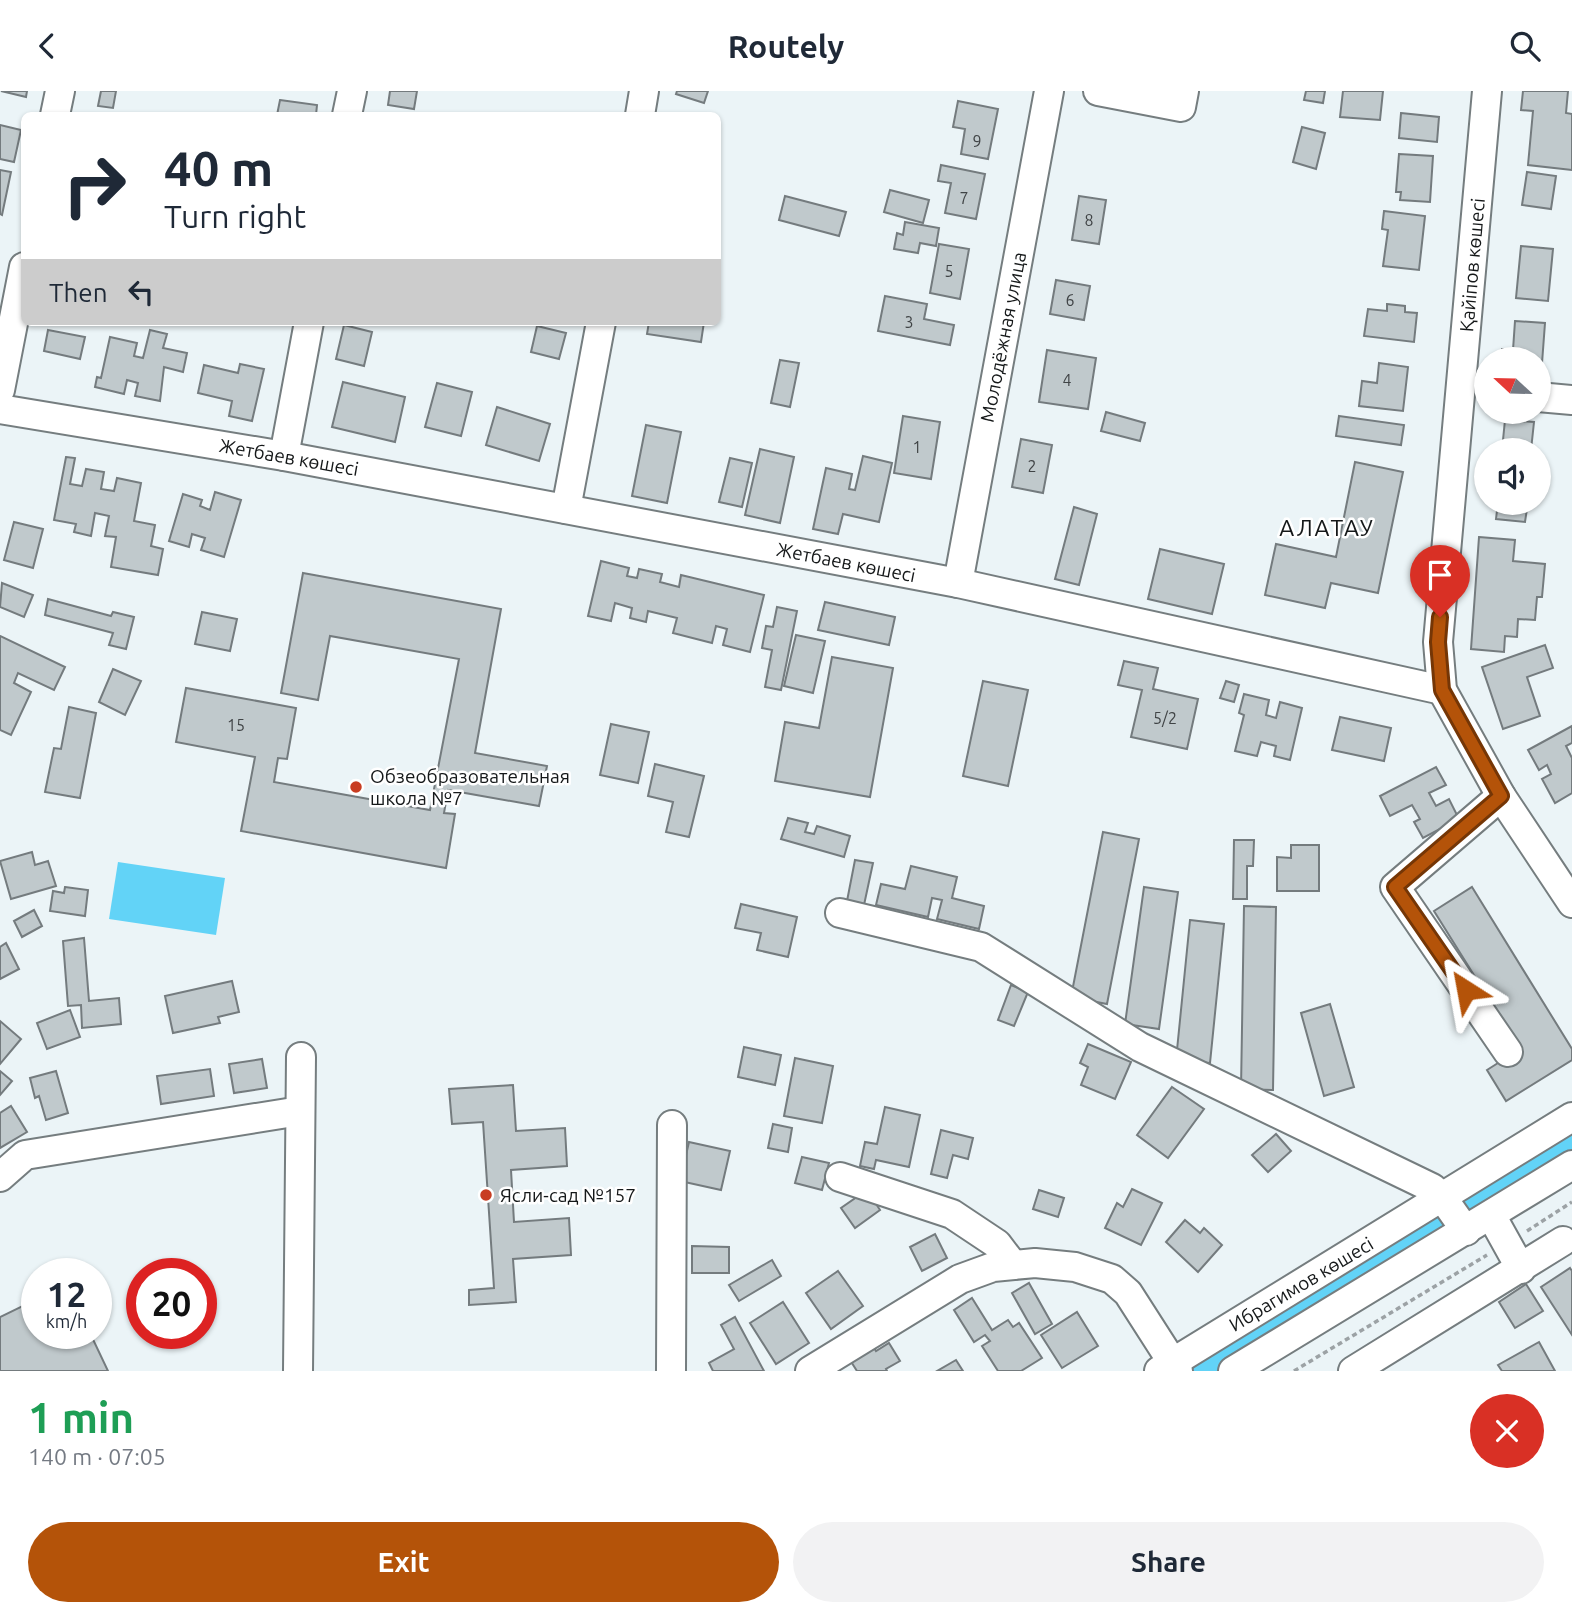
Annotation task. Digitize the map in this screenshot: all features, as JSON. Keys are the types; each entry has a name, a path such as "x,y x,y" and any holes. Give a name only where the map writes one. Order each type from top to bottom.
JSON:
{"street":[{"path":"56,112 60,91"},
{"path":"348,112 352,91"},
{"path":"640,112 644,91"},
{"name":"Молодёжная улица","path":"958,583 1049,91"},
{"path":"1098,91 1181,107 1184,91"},
{"name":"Қайіпов көшесі","path":"1476,347 1487,91"},
{"path":"0,390 21,282"},
{"path":"284,456 308,326"},
{"path":"566,509 600,326"},
{"name":"Қайіпов көшесі","path":"1442,690 1438,642 1474,390"},
{"path":"1551,398 1572,400"},
{"name":"Жетбаев көшесі","path":"0,409 284,456 958,583 1442,690"},
{"path":"1442,690 1501,796 1572,903"},
{"path":"1501,796 1395,887 1508,1052"},
{"path":"840,913 981,947 1140,1047 1432,1188 1442,1197 1466,1231"},
{"path":"298,1371 302,1056"},
{"path":"0,1177 25,1156 300,1111"},
{"name":"Ибрагимов көшесі","path":"1170,1368 1572,1117"},
{"path":"671,1371 672,1125"},
{"name":"Ибрагимов көшесі","path":"1233,1371 1491,1215 1569,1172"},
{"path":"840,1177 952,1214 997,1244 1013,1265"},
{"path":"1491,1215 1521,1269"},
{"path":"1353,1371 1563,1241"},
{"path":"810,1371 960,1279 993,1267 1035,1263 1075,1267 1112,1279 1128,1293 1170,1368"}],"path":[{"path":"1294,1371 1507,1244 1572,1202"}],"shaded area":[{"path":"118,862 225,878 216,935 109,919"},
{"path":"1572,1125 1572,1160 1467,1225 1451,1201"},
{"path":"1444,1204 1461,1230 1228,1371 1171,1371"}],"building":[{"path":"1,91 27,91 26,97"},
{"path":"101,91 116,91 113,108 98,106"},
{"path":"390,91 417,91 414,109 388,105"},
{"path":"677,91 708,91 704,103 676,94"},
{"path":"1306,91 1325,91 1323,103 1304,100"},
{"path":"1343,91 1383,91 1380,120 1340,117"},
{"path":"1523,91 1568,91 1566,113 1572,114 1572,170 1528,165 1533,111 1521,110"},
{"path":"280,100 317,105 316,112 278,112"},
{"path":"958,101 998,109 988,159 961,154 965,129 953,127"},
{"path":"1401,113 1439,117 1437,142 1399,138"},
{"path":"0,125 21,130 14,162 0,159"},
{"path":"1302,127 1325,133 1316,169 1293,162"},
{"path":"1399,154 1433,156 1430,202 1400,200 1401,192 1396,192"},
{"path":"941,165 985,174 976,219 945,213 951,183 938,181"},
{"path":"0,170 11,172 2,215 0,214"},
{"path":"1527,172 1556,176 1551,209 1522,205"},
{"path":"890,190 929,200 923,223 884,212"},
{"path":"785,196 846,212 839,236 779,220"},
{"path":"1079,196 1106,200 1099,244 1072,240"},
{"path":"1384,211 1425,216 1419,270 1383,266 1388,230 1382,229"},
{"path":"905,222 939,228 936,246 920,243 918,253 894,249 897,233 903,235"},
{"path":"939,244 969,249 960,299 930,293"},
{"path":"1521,246 1553,249 1548,301 1516,298"},
{"path":"1056,280 1090,286 1084,320 1050,314"},
{"path":"885,296 927,304 924,319 954,325 950,345 878,331"},
{"path":"1387,304 1405,306 1405,312 1417,313 1414,342 1364,336 1368,309 1387,311"},
{"path":"1515,321 1545,323 1543,347 1513,347"},
{"path":"344,326 372,332 364,366 336,359"},
{"path":"537,326 566,333 559,359 531,352"},
{"path":"648,326 703,326 701,342 647,334"},
{"path":"48,330 85,337 80,359 44,351"},
{"path":"150,330 167,334 163,348 187,353 183,372 164,367 160,401 135,396 138,383 127,380 124,394 95,387 97,377 101,378 110,337 137,343 134,356 143,358"},
{"path":"1047,350 1096,358 1088,409 1039,402"},
{"path":"780,360 799,363 790,407 771,403"},
{"path":"1379,363 1408,367 1403,411 1359,406 1362,381 1377,383"},
{"path":"240,364 264,369 252,421 229,416 232,401 198,393 204,365 238,373"},
{"path":"343,382 405,397 395,442 332,427"},
{"path":"437,383 472,392 461,436 425,427"},
{"path":"497,407 550,424 539,461 486,445"},
{"path":"1106,412 1145,423 1140,441 1101,431"},
{"path":"903,416 940,422 931,479 894,473"},
{"path":"1339,416 1404,425 1401,445 1336,436"},
{"path":"1505,424 1534,424 1532,438 1503,438"},
{"path":"646,425 681,432 667,503 632,496"},
{"path":"1021,439 1052,445 1043,493 1012,487"},
{"path":"760,449 794,457 780,523 745,515"},
{"path":"863,456 892,463 879,522 843,514 838,534 813,529 826,468 852,474 849,489 855,490"},
{"path":"66,457 75,458 70,484 82,486 86,469 104,472 101,489 114,491 117,478 141,483 134,521 155,525 151,546 163,549 158,575 111,567 116,537 105,536 109,516 95,513 91,536 74,532 76,524 54,520"},
{"path":"730,458 752,463 742,507 719,502"},
{"path":"1355,462 1403,472 1378,593 1331,583 1325,608 1265,595 1276,544 1336,557"},
{"path":"215,492 241,500 224,557 201,550 205,538 192,534 189,547 169,541 183,494 202,500 200,506 210,510"},
{"path":"1074,507 1097,514 1079,585 1055,579"},
{"path":"1496,515 1526,515 1525,522 1496,519"},
{"path":"14,522 43,529 33,568 4,560"},
{"path":"1479,537 1515,540 1513,561 1545,564 1542,597 1537,597 1535,620 1518,619 1517,637 1505,636 1504,652 1471,649"},
{"path":"1160,549 1224,564 1212,614 1148,599"},
{"path":"601,561 629,568 627,576 637,578 639,569 662,574 660,582 679,587 681,575 764,595 750,652 723,645 727,629 716,626 712,643 673,633 677,618 648,611 646,622 630,618 632,608 615,603 611,621 588,616"},
{"path":"303,573 501,609 475,753 547,766 539,806 448,790 444,813 455,814 446,868 241,831 255,757 176,742 186,688 296,708 287,759 278,758 274,782 430,810 459,659 330,636 318,700 281,693"},
{"path":"2,583 33,595 24,617 0,607"},
{"path":"48,599 111,616 113,612 134,617 126,649 109,645 113,633 45,615"},
{"path":"825,602 895,617 889,645 818,630"},
{"path":"777,607 797,611 781,690 765,687 772,650 762,648 766,626 773,627"},
{"path":"202,612 237,619 230,651 195,644"},
{"path":"796,635 825,641 813,693 784,686"},
{"path":"0,636 65,667 54,690 18,673 14,683 31,692 11,735 0,730"},
{"path":"1545,645 1553,668 1527,677 1540,716 1503,729 1482,667"},
{"path":"832,657 893,668 870,797 775,781 785,722 819,728"},
{"path":"1124,661 1158,668 1153,689 1198,699 1187,749 1131,737 1142,690 1118,685"},
{"path":"113,669 141,681 125,715 99,702"},
{"path":"983,681 1028,690 1008,786 963,776"},
{"path":"1226,681 1239,685 1234,702 1220,698"},
{"path":"1244,694 1269,700 1266,715 1276,718 1280,702 1302,708 1290,760 1274,756 1276,746 1261,742 1257,756 1235,751 1244,715 1239,713"},
{"path":"69,707 96,713 80,798 45,792 54,748 61,749"},
{"path":"1340,717 1391,728 1384,761 1332,750"},
{"path":"611,724 649,732 638,783 600,775"},
{"path":"1572,726 1572,743 1566,746 1572,758 1572,793 1555,803 1542,779 1551,774 1547,765 1539,770 1528,750"},
{"path":"655,764 704,776 689,837 666,832 673,802 648,796"},
{"path":"1436,767 1446,785 1429,793 1436,806 1449,799 1459,819 1423,838 1414,822 1420,819 1412,805 1390,816 1380,796"},
{"path":"788,818 808,823 805,832 814,834 817,826 850,836 844,857 781,839"},
{"path":"1103,832 1139,839 1107,1004 1071,997"},
{"path":"1234,840 1254,840 1253,866 1247,866 1247,899 1233,899"},
{"path":"1291,845 1319,845 1319,891 1277,891 1277,857 1291,858"},
{"path":"32,852 35,865 48,861 56,886 11,899 0,861"},
{"path":"855,860 873,863 864,905 847,901"},
{"path":"911,866 957,877 952,898 984,906 979,929 937,919 942,900 932,898 928,917 876,905 881,884 905,889"},
{"path":"65,887 88,890 85,916 50,911 53,891 64,893"},
{"path":"1144,887 1178,892 1159,1029 1125,1024"},
{"path":"1472,887 1572,1049 1572,1060 1506,1101 1487,1070 1520,1049 1434,911"},
{"path":"741,904 797,917 788,957 757,950 761,933 735,928"},
{"path":"1244,906 1276,907 1273,1090 1241,1089"},
{"path":"34,910 42,926 22,937 14,921"},
{"path":"1190,920 1224,924 1210,1063 1176,1060"},
{"path":"84,938 89,1001 119,998 121,1024 82,1028 81,1005 68,1006 63,941"},
{"path":"6,943 19,969 0,979 0,947"},
{"path":"232,981 239,1012 218,1017 220,1023 173,1033 165,996"},
{"path":"1011,985 1028,992 1014,1026 998,1020"},
{"path":"1330,1004 1354,1087 1324,1096 1301,1013"},
{"path":"70,1010 80,1037 47,1049 37,1023"},
{"path":"0,1021 21,1039 0,1064"},
{"path":"1088,1044 1131,1062 1115,1099 1081,1085 1088,1067 1080,1063"},
{"path":"744,1047 781,1055 775,1085 738,1077"},
{"path":"795,1058 833,1066 822,1123 784,1116"},
{"path":"262,1059 267,1088 234,1093 229,1064"},
{"path":"210,1069 214,1096 161,1104 157,1076"},
{"path":"0,1071 12,1081 0,1095"},
{"path":"56,1071 68,1113 46,1120 39,1096 35,1098 30,1078"},
{"path":"513,1085 516,1131 565,1128 567,1166 511,1170 514,1222 569,1218 571,1255 513,1259 516,1302 469,1305 469,1290 494,1288 483,1122 452,1124 449,1089"},
{"path":"1172,1087 1204,1109 1168,1158 1137,1135"},
{"path":"11,1106 27,1132 0,1148 0,1113"},
{"path":"885,1107 920,1115 909,1167 876,1160 874,1169 860,1166 865,1142 877,1144"},
{"path":"773,1124 792,1128 788,1152 768,1148"},
{"path":"941,1130 973,1138 968,1159 953,1155 947,1178 931,1174"},
{"path":"1276,1134 1291,1151 1268,1172 1252,1155"},
{"path":"689,1142 730,1151 721,1190 680,1181"},
{"path":"802,1157 829,1163 822,1190 795,1183"},
{"path":"1132,1189 1162,1203 1141,1245 1105,1228 1117,1203 1123,1207"},
{"path":"867,1190 880,1210 855,1228 841,1208"},
{"path":"1039,1190 1064,1198 1058,1217 1033,1209"},
{"path":"1185,1220 1200,1233 1204,1228 1222,1245 1198,1272 1166,1242"},
{"path":"935,1234 947,1258 922,1271 910,1247"},
{"path":"692,1246 729,1247 729,1273 692,1273"},
{"path":"772,1260 781,1276 739,1301 729,1285"},
{"path":"1570,1268 1572,1271 1572,1335 1541,1287"},
{"path":"838,1271 863,1306 831,1329 806,1293"},
{"path":"1029,1283 1052,1324 1035,1334 1012,1293"},
{"path":"1526,1284 1543,1311 1515,1328 1499,1302"},
{"path":"972,1298 992,1330 1008,1320 1013,1327 1019,1323 1042,1358 1021,1371 998,1371 982,1346 990,1341 985,1335 974,1342 954,1310"},
{"path":"783,1302 809,1343 776,1364 750,1323"},
{"path":"21,1307 21,1349 98,1349 108,1371 0,1371 0,1317"},
{"path":"1077,1312 1098,1346 1062,1368 1041,1335"},
{"path":"735,1317 764,1371 713,1371 709,1363 734,1349 721,1325"},
{"path":"1539,1342 1555,1371 1502,1371 1498,1365"},
{"path":"889,1343 900,1361 886,1369 887,1371 857,1371 850,1360 873,1346 876,1351"},
{"path":"956,1360 963,1371 937,1371"}],"place":[{"name":"Обзеобразовательная школа №7","path":"356,787"},
{"name":"Ясли-сад №157","path":"486,1195"}],"district":[{"name":"АЛАТАУ","path":"1327,528"}],"route":[{"path":"1440,617 1438,642 1442,690 1501,796 1395,887 1466,990"}]}
